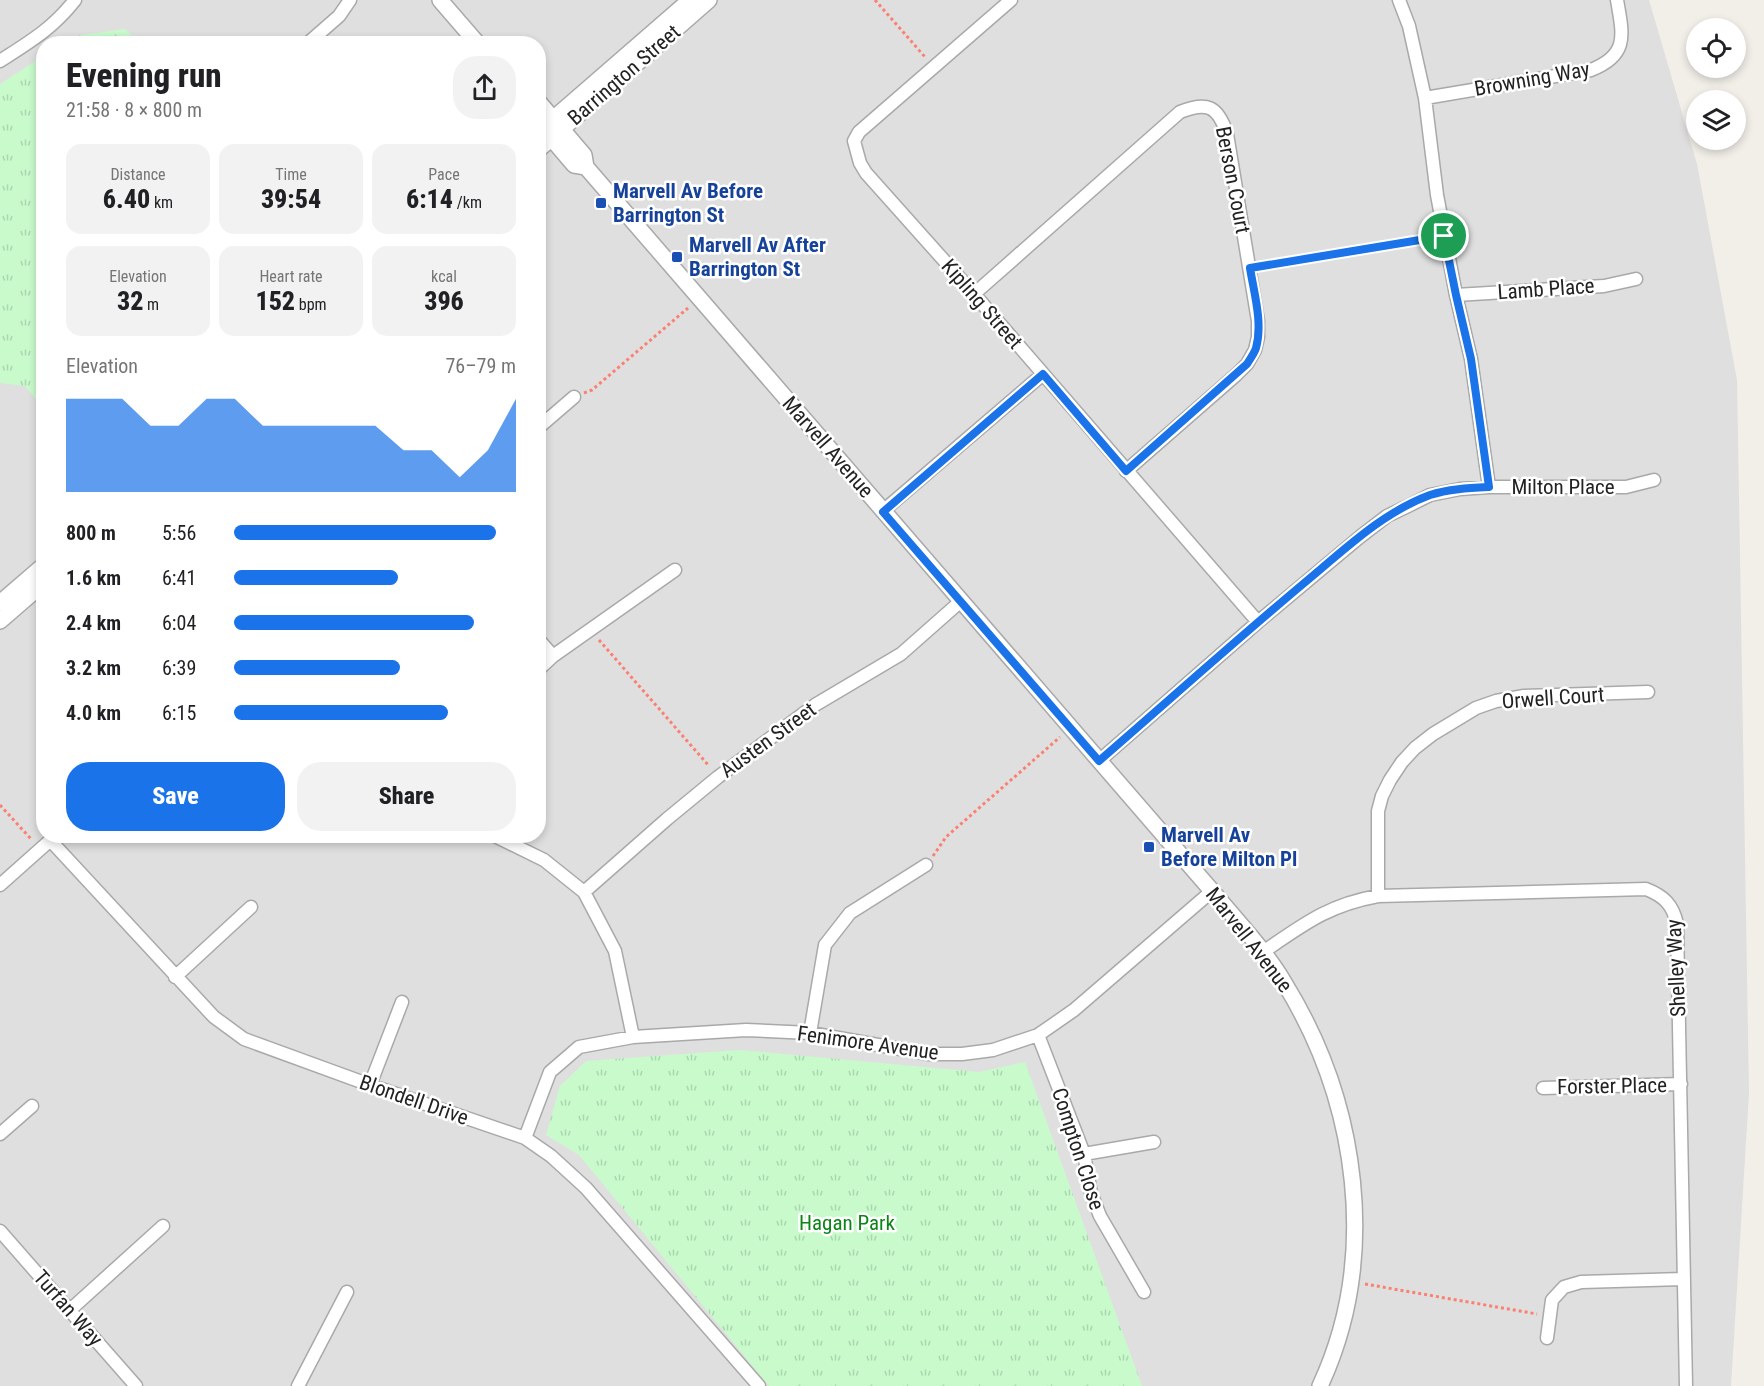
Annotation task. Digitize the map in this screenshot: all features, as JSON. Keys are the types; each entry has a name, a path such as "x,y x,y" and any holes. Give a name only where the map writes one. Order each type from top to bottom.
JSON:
{"street":[{"path":"39,36 62,16 75,0"},
{"path":"317,36 339,16 350,0"},
{"path":"440,0 471,36"},
{"name":"Barrington Street","path":"548,128 690,0"},
{"name":"Barrington Street","path":"548,128 709,0"},
{"name":"Kipling Street","path":"1011,0 859,132 855,141 860,163 866,173 1258,622"},
{"path":"1399,0 1409,26 1425,98 1437,195 1471,359 1489,487"},
{"name":"Browning Way","path":"1425,98 1591,70 1604,65 1617,53 1622,34 1617,0"},
{"path":"0,61 36,38"},
{"name":"Berson Court","path":"974,294 1180,112 1202,105 1219,113 1227,134 1250,268 1258,337 1255,350 1247,364 1126,471"},
{"name":"Marvell Avenue","path":"548,128 574,165 586,167 1212,891 1285,982 1322,1055 1338,1101 1353,1186 1354,1256 1349,1296 1340,1337 1320,1386"},
{"name":"Lamb Place","path":"1456,295 1604,286 1636,279"},
{"path":"883,512 1043,374"},
{"path":"546,421 574,397"},
{"name":"Milton Place","path":"1099,761 1258,622 1387,516 1430,495 1460,489 1626,487 1654,480"},
{"path":"546,663 675,570"},
{"path":"0,603 36,572"},
{"path":"0,621 36,590"},
{"name":"Austen Street","path":"584,892 718,777 815,705 902,654 961,602"},
{"path":"546,648 553,656"},
{"name":"Orwell Court","path":"1378,896 1378,811 1382,796 1402,762 1432,734 1476,708 1496,701 1524,696 1647,693"},
{"path":"0,885 47,843"},
{"name":"Blondell Drive","path":"57,843 175,977 214,1017 244,1039 525,1138 551,1156 586,1188 759,1386"},
{"path":"509,843 544,860 584,892 615,951 633,1037"},
{"path":"810,1033 825,945 850,913 926,865"},
{"name":"Shelley Way","path":"1263,952 1306,922 1324,913 1358,899 1378,896 1646,889 1656,893 1670,905 1677,924 1686,1386"},
{"name":"Fenimore Avenue","path":"525,1138 550,1072 579,1047 633,1037 746,1030 810,1033 929,1054 962,1054 993,1050 1038,1035 1074,1010 1212,891"},
{"path":"175,977 251,907"},
{"path":"370,1085 402,1002"},
{"name":"Compton Close","path":"1038,1035 1084,1154 1091,1193 1100,1216 1144,1292"},
{"name":"Forster Place","path":"1543,1088 1681,1084"},
{"path":"0,1134 32,1106"},
{"path":"1084,1154 1155,1142"},
{"path":"70,1310 163,1226"},
{"name":"Turfan Way","path":"0,1231 136,1386"},
{"path":"1547,1338 1552,1300 1564,1287 1571,1284 1683,1280"},
{"path":"298,1386 347,1292"}],"path":[{"path":"875,0 933,67"},
{"path":"1250,268 1444,236"},
{"path":"574,397 592,390 699,298"},
{"path":"591,630 718,777"},
{"path":"926,865 946,837 1060,737"},
{"path":"0,805 40,849"},
{"path":"1365,1284 1550,1316"}],"shaded area":[{"path":"0,0 1649,0 1686,126 1686,150 1693,150 1697,164 1737,380 1749,1093 1731,1386 0,1386"}],"green space":[{"path":"125,29 132,36 74,36"},
{"path":"36,61 36,399 25,386 0,383 0,84"},
{"name":"Hagan Park","path":"739,1050 979,1072 1025,1062 1142,1386 769,1386 579,1155 546,1135 560,1086 586,1061"}],"place":[{"name":"Marvell Av Before Barrington St","path":"601,203"},
{"name":"Marvell Av After Barrington St","path":"677,257"},
{"name":"Marvell Av Before Milton Pl","path":"1149,847"}],"route":[{"path":"1444,236 1471,359 1489,487 1460,489 1430,495 1387,516 1258,622 1099,761 883,512 1043,374 1126,471 1247,364 1255,350 1258,337 1258,321 1250,268 1444,236"}]}
